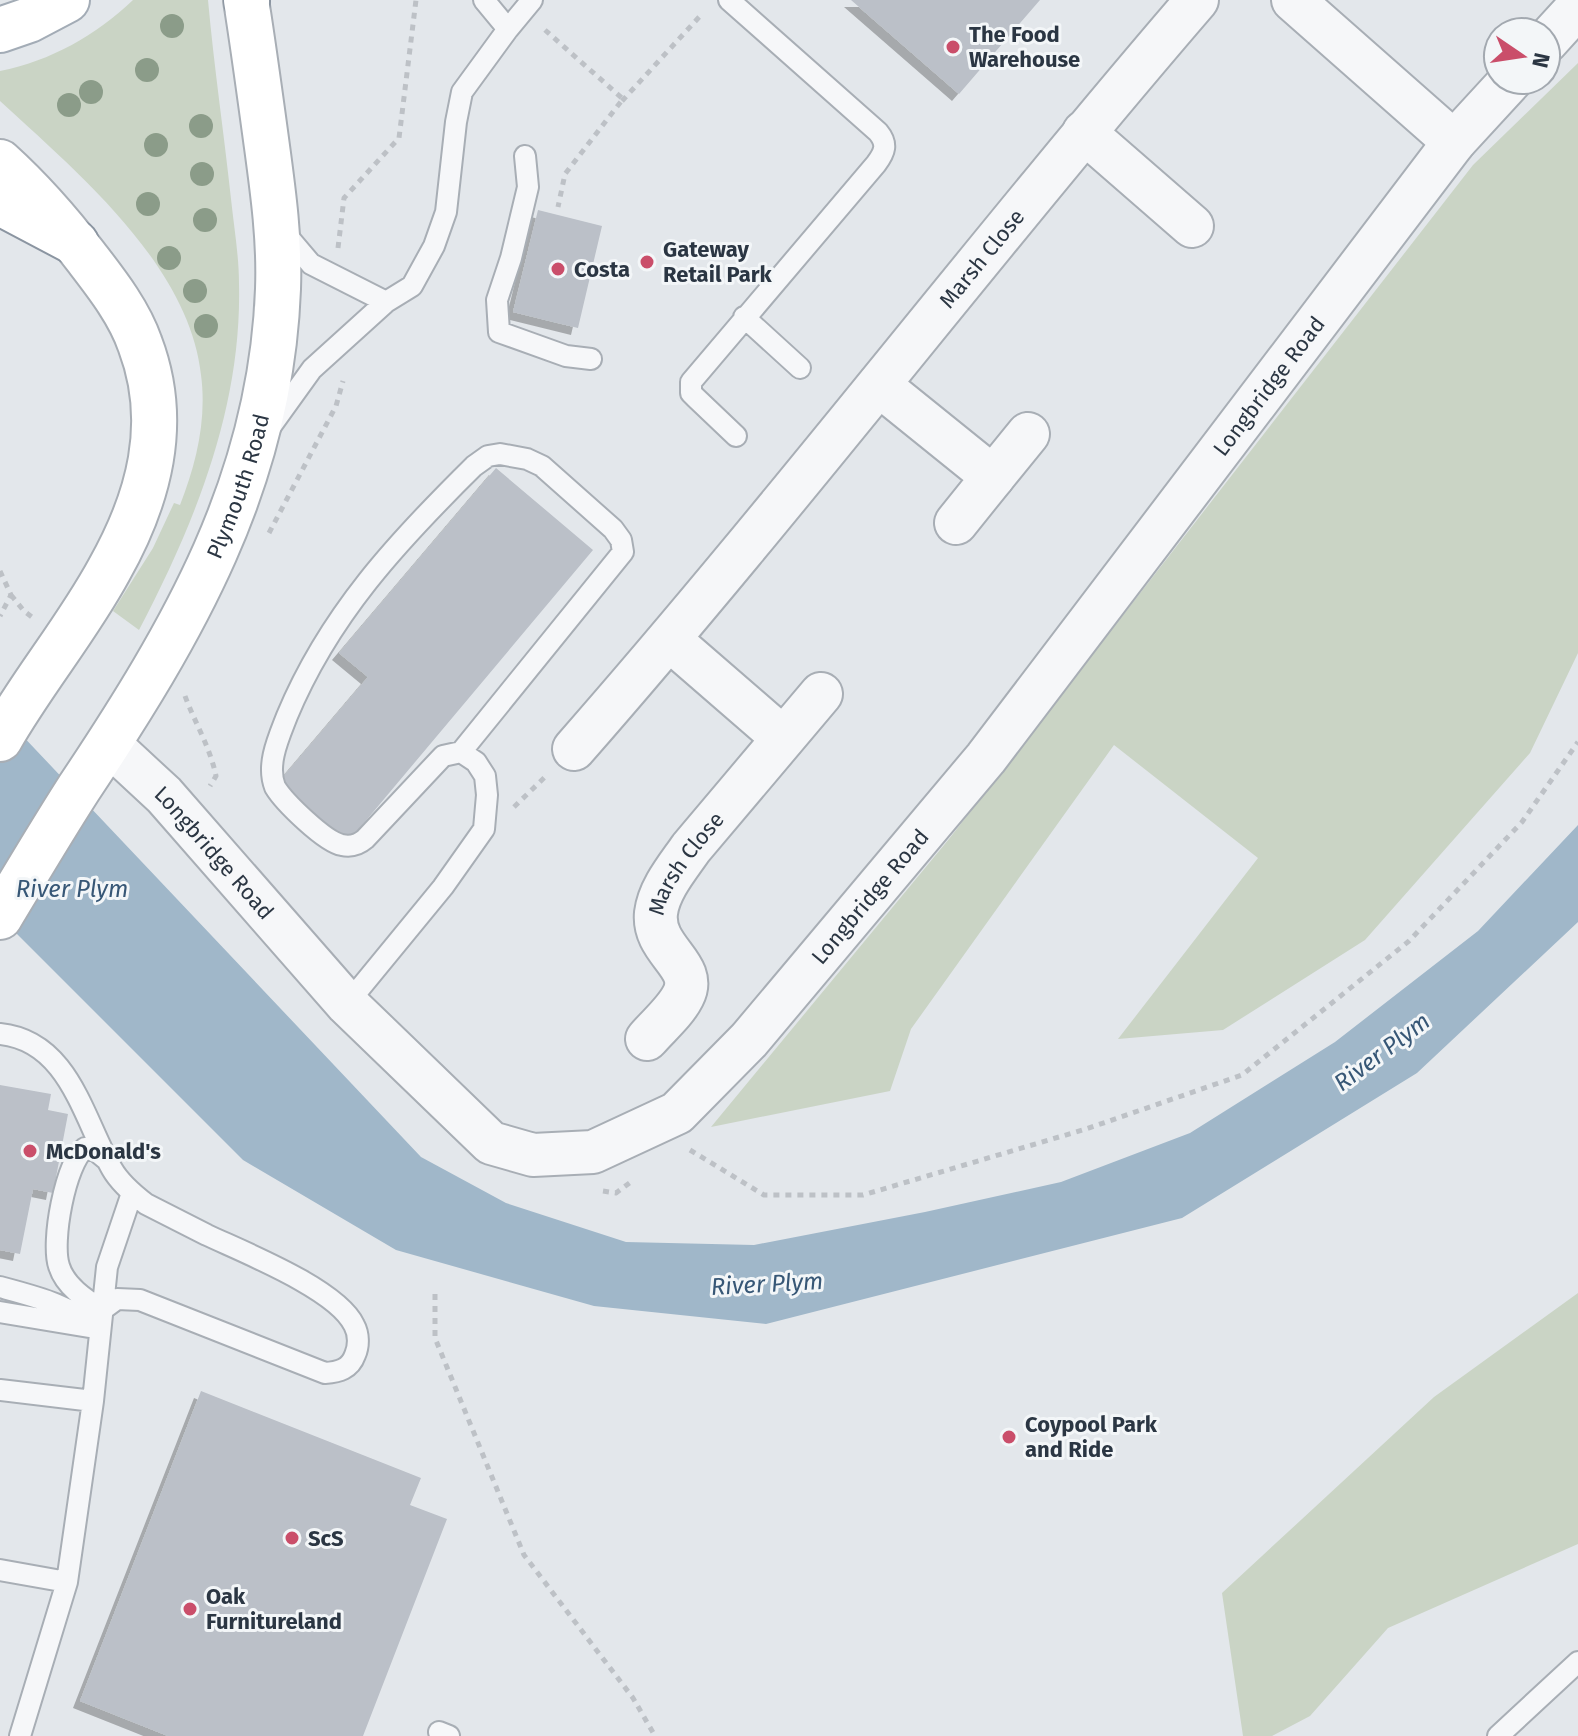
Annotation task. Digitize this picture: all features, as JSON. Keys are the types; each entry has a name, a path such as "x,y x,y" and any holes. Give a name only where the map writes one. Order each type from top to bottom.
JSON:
{"main road":[{"path":"0,30 29,20 67,0"},
{"name":"Plymouth Road","path":"0,917 167,649 207,573 255,449 271,367 278,290 278,225 247,1"},
{"path":"0,162 76,243 113,292 140,341 153,386 156,429 150,471 110,569 6,728"},
{"path":"0,203 76,243"}],"street":[{"name":"Marsh Close","path":"574,749 670,640 1084,132 1197,0"},
{"path":"1293,0 1454,142"},
{"path":"1562,24 1578,7"},
{"name":"Longbridge Road","path":"110,745 164,795 347,1004 491,1143 533,1155 593,1152 677,1113 749,1040 986,758 1454,142 1496,96"},
{"path":"1084,132 1192,226"},
{"path":"879,385 993,477"},
{"path":"956,523 1028,434"},
{"path":"670,640 783,738"},
{"name":"Marsh Close","path":"647,1039 683,996 686,985 684,970 662,944 659,934 657,911 660,898 691,848 821,694"}],"lane":[{"path":"484,0 508,29"},
{"path":"729,0 878,132 885,143 885,150 876,164 699,369 690,387 695,397 736,436"},
{"path":"255,449 312,369 386,302 412,286 434,246 446,212 462,92 528,5"},
{"path":"525,156 528,187 497,300 499,332 566,356 591,359"},
{"path":"278,225 311,264 386,302"},
{"path":"744,317 800,368"},
{"path":"347,1004 396,946 484,829 485,776 476,762 461,752 443,756 391,815 354,846 338,845 281,796 272,781 276,747 294,698 325,638 371,575 474,466 488,456 511,454 542,466 573,492 619,537 623,552 461,752"},
{"path":"0,1034 17,1036 34,1043 52,1057 68,1079 109,1161 132,1193 146,1204 274,1265 317,1291 348,1316 355,1326 357,1349 346,1369 325,1373 140,1300 117,1299 101,1320 74,1323 0,1312"},
{"path":"101,1320 59,1267 57,1234 64,1197 78,1154 85,1148 96,1151 109,1161"},
{"path":"20,1736 67,1582 93,1401 107,1267 132,1193"},
{"path":"0,1287 101,1320"},
{"path":"0,1390 93,1401"},
{"path":"0,1570 67,1582"},
{"path":"1498,1736 1578,1662"}],"path":[{"path":"528,5 622,101"},
{"path":"558,207 565,174 622,101 701,15"},
{"path":"0,571 11,595 0,616"},
{"path":"180,682 195,724 211,754 216,776 188,822"},
{"path":"662,1120 694,1154 764,1195 863,1195 1086,1129 1242,1075 1409,941 1522,822 1578,742"},
{"path":"474,845 574,749"},
{"path":"435,1294 435,1338 524,1555 633,1698 655,1736"}],"green space":[{"path":"133,0 208,0 239,284 233,375 211,463 179,548 139,630 113,611 153,548 174,503 180,505 191,474 199,442 202,409 201,375 192,335 175,296 125,223 62,158 0,101 0,71 37,61 72,45"},
{"path":"1578,63 1578,653 1530,753 1365,940 1223,1030 1118,1039 1258,858 1114,745 911,1029 890,1091 711,1127 949,839 1473,165 1544,96 1562,96 1562,79"},
{"path":"1578,1293 1578,1544 1388,1628 1310,1716 1272,1736 1243,1736 1222,1593 1434,1397"}],"water":[{"name":"River Plym","path":"0,712 421,1157 506,1203 626,1242 754,1245 925,1212 1061,1182 1190,1133 1335,1042 1478,931 1578,825 1578,922 1417,1073 1182,1218 766,1324 594,1306 396,1250 243,1160 0,917"}],"building":[{"name":"The Food Warehouse","path":"851,0 1040,0 959,94"},
{"name":"Costa","path":"538,210 602,226 578,328 513,312"},
{"path":"496,468 593,550 348,842 278,783 368,677 339,653"},
{"name":"McDonald's","path":"0,1085 51,1094 48,1110 68,1114 53,1193 33,1189 20,1254 0,1250"},
{"path":"201,1391 421,1478 410,1505 447,1519 363,1736 168,1736 80,1701"}],"place":[{"name":"The Food Warehouse","path":"953,47"},
{"name":"Gateway Retail Park","path":"647,262"},
{"name":"Costa","path":"558,269"},
{"name":"McDonald's","path":"30,1151"},
{"name":"Coypool Park and Ride","path":"1009,1437"},
{"name":"ScS","path":"292,1538"},
{"name":"Oak Furnitureland","path":"190,1609"}]}
